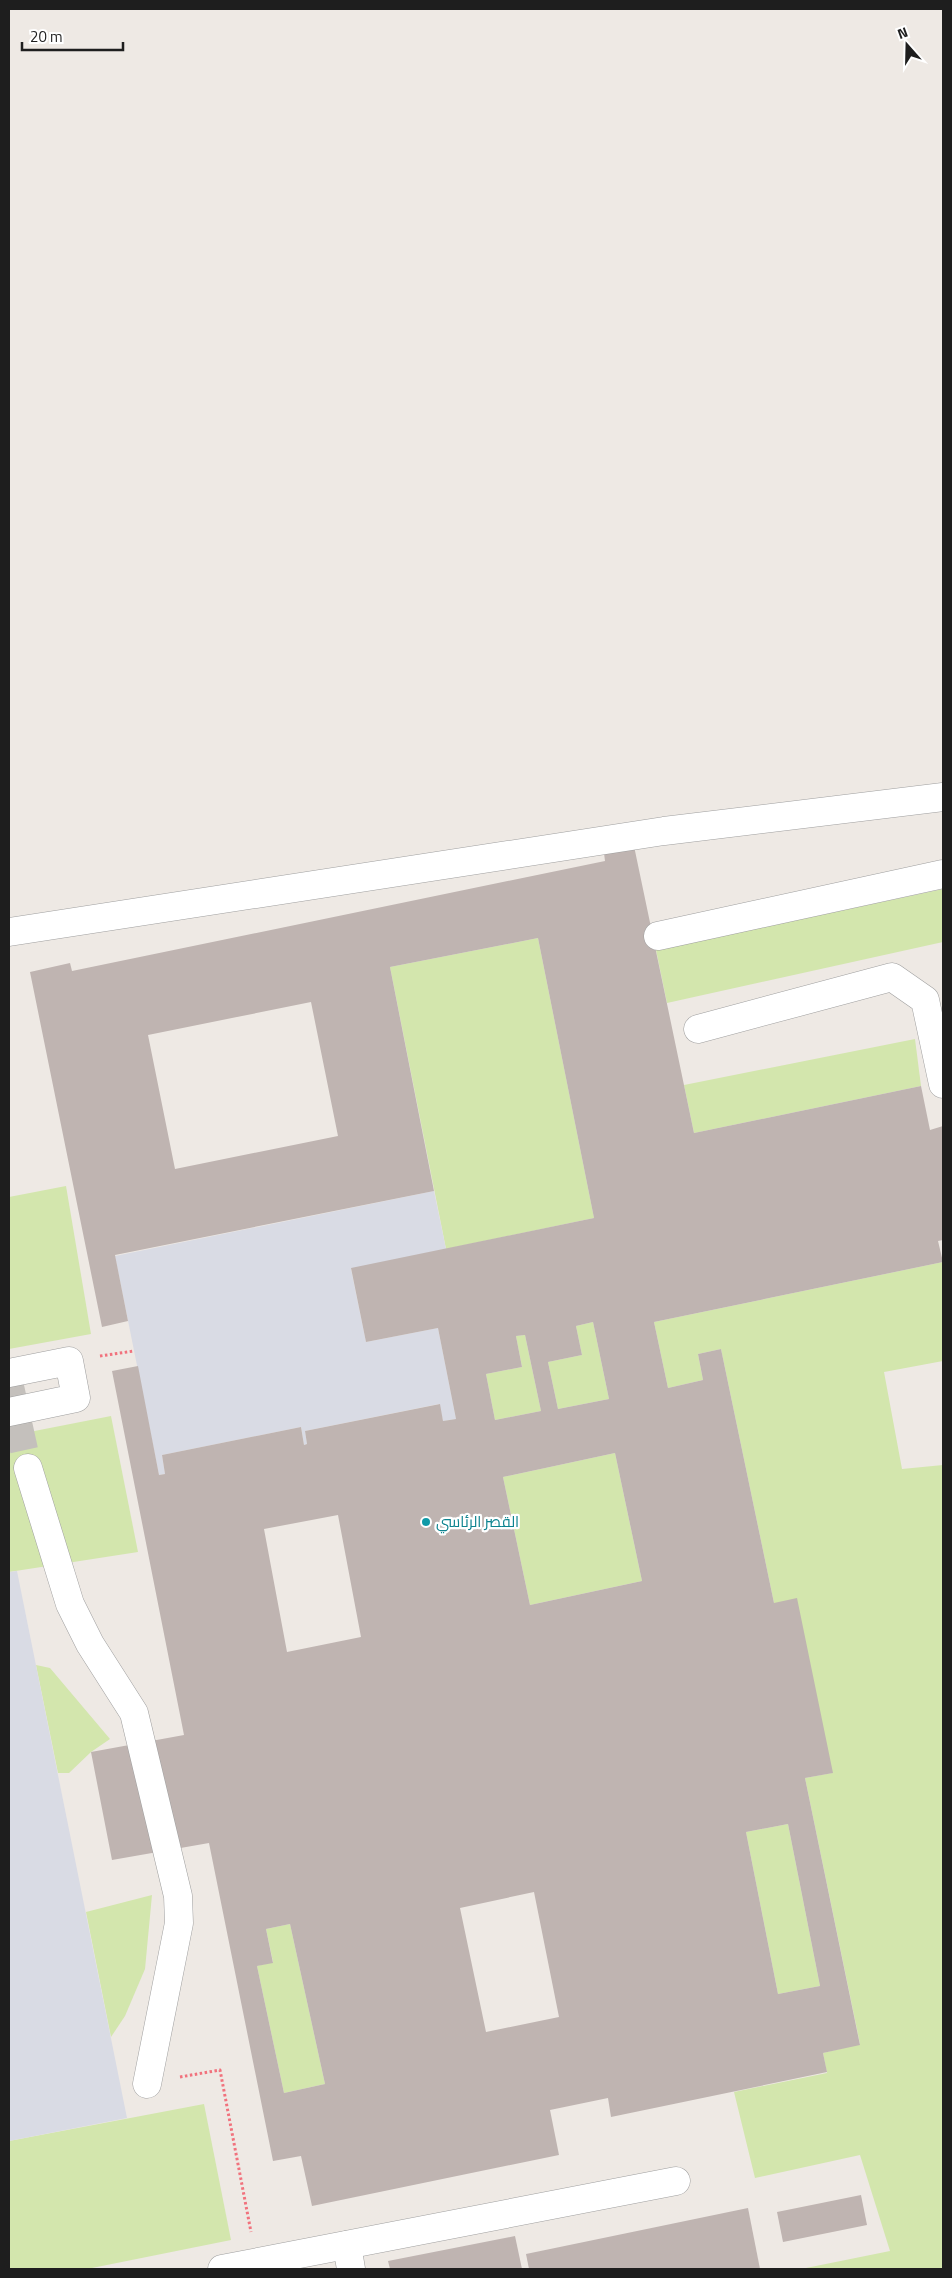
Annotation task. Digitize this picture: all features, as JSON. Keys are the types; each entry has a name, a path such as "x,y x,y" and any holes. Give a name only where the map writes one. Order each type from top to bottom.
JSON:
{"street":[{"path":"9,932 664,831 943,797"},
{"path":"658,936 943,874"},
{"path":"698,1029 892,977 925,1000 943,1084"},
{"path":"9,1373 69,1361 76,1398 9,1412"},
{"path":"28,1468 70,1604 90,1644 134,1713 178,1896 179,1923 147,2084"},
{"path":"222,2269 257,2262 349,2257 676,2180"}],"path":[{"path":"147,2084 220,2070 257,2262"}],"green space":[{"path":"943,889 943,942 667,1003 656,950"},
{"path":"538,938 594,1218 446,1249 390,967"},
{"path":"915,1039 921,1086 694,1133 684,1085"},
{"path":"66,1186 91,1334 9,1349 9,1197"},
{"path":"943,1262 943,1361 884,1372 902,1469 943,1465 943,2269 801,2269 890,2251 860,2155 755,2178 734,2092 827,2073 823,2053 860,2044 805,1778 832,1773 774,1603 721,1349 698,1354 703,1380 668,1388 654,1322"},
{"path":"593,1322 609,1399 558,1409 548,1362 582,1355 576,1326"},
{"path":"525,1335 541,1411 495,1420 486,1374 522,1367 516,1336"},
{"path":"111,1416 138,1552 9,1572 9,1436"},
{"path":"615,1453 642,1581 530,1605 503,1477"},
{"path":"36,1665 50,1668 110,1739 91,1752 69,1773 58,1773"},
{"path":"788,1824 820,1986 778,1994 746,1832"},
{"path":"152,1895 145,1969 125,2016 111,2037 86,1912"},
{"path":"290,1924 325,2084 284,2093 257,1966 273,1962 266,1929"},
{"path":"204,2104 231,2240 87,2269 9,2269 9,2141"}],"shaded area":[{"path":"434,1191 446,1249 351,1269 366,1342 438,1328 456,1419 443,1421 439,1404 305,1431 307,1444 304,1445 301,1427 162,1455 165,1474 159,1475 115,1256"},
{"path":"17,1571 127,2118 9,2141 9,1572"}],"building":[{"name":"القصر الرئاسي","path":"634,846 694,1133 921,1086 930,1130 943,1126 943,1240 938,1241 943,1262 654,1322 668,1388 703,1380 698,1354 721,1349 774,1603 797,1598 833,1773 805,1778 860,2045 823,2053 827,2072 611,2117 608,2098 550,2110 559,2155 312,2206 301,2156 273,2161 209,1843 112,1860 91,1752 184,1735 112,1371 138,1366 159,1475 165,1474 162,1455 301,1427 304,1445 307,1444 305,1431 440,1404 443,1421 456,1419 438,1328 366,1342 351,1268 594,1218 538,938 390,967 434,1191 115,1255 128,1321 102,1327 30,972 70,963 72,971 605,861 604,853","holes":["311,1002 338,1136 175,1169 148,1035","593,1322 609,1399 558,1409 548,1362 582,1355 576,1326","525,1335 541,1411 495,1420 486,1374 522,1367 516,1336","615,1453 642,1581 530,1605 503,1477","338,1515 361,1637 287,1652 264,1529","788,1824 820,1986 778,1994 746,1832","534,1892 559,2017 486,2032 460,1908","290,1924 325,2084 284,2093 257,1966 273,1963 266,1929"]},
{"path":"861,2195 867,2225 783,2242 777,2212"},
{"path":"748,2208 760,2269 529,2269 526,2254"},
{"path":"515,2236 522,2269 390,2269 388,2261"}],"tunnel":[{"path":"9,1382 28,1468"}],"place":[{"name":"القصر الرئاسي","path":"426,1522"}]}
